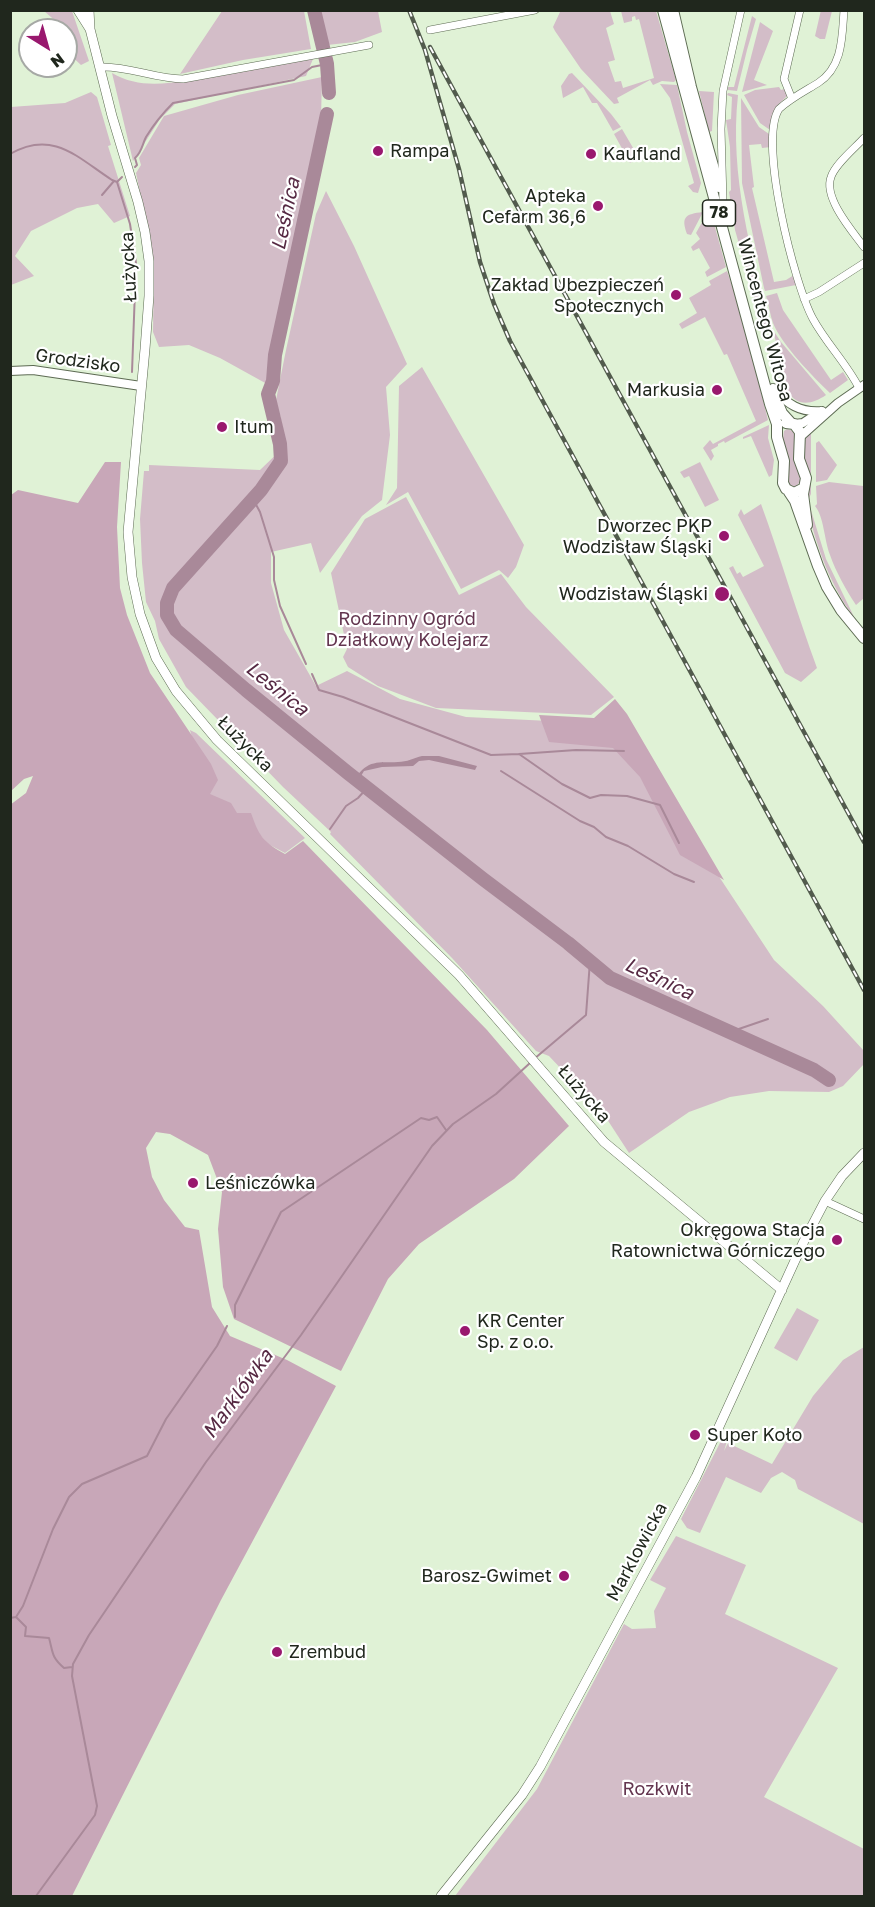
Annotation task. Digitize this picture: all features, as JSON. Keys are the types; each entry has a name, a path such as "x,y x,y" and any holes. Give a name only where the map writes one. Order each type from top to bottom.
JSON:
{"main road":[{"name":"Łużycka","path":"78,10 90,29"},
{"name":"Łużycka","path":"89,10 90,29 112,116 138,202 149,261 149,296 128,532 132,578 143,624 156,658 196,718 459,975 604,1142 782,1290"},
{"name":"Wincentego Witosa","path":"663,10 778,429"},
{"name":"Wincentego Witosa","path":"673,10 691,87 773,388 779,407 793,424"},
{"path":"778,429 784,424 793,424"},
{"name":"78","path":"793,424 799,429 799,459 806,478 803,499 808,534"},
{"name":"78","path":"778,429 777,436 784,461 783,483 793,496 827,587 841,610 864,638"},
{"path":"789,492 796,493 804,488"},
{"name":"Marklowicka","path":"441,1896 522,1795 540,1767 696,1477 825,1201 837,1182 864,1153"}],"street":[{"path":"430,30 535,10"},
{"path":"723,201 721,129 725,80 741,10"},
{"path":"792,99 784,79 800,10"},
{"path":"793,424 802,423 862,387 817,326 804,299 783,226 772,132 774,116 779,109 822,81 836,64 840,54 844,10"},
{"path":"101,67 132,69 158,77 183,79 369,45"},
{"path":"864,138 833,171 830,182 832,196 842,218 864,247"},
{"path":"804,299 864,263"},
{"name":"Grodzisko","path":"10,371 44,371 141,386"},
{"path":"773,388 795,408 822,411"},
{"path":"800,437 838,403"},
{"path":"825,1201 864,1219"}],"green space":[{"path":"566,10 610,11 614,24 606,28 615,60 608,62 615,82 621,81 623,88 654,78 639,19 636,20 635,16 632,17 632,21 624,23 621,11 656,11 676,80 674,82 662,81 653,85 650,80 617,98 619,103 614,104 581,69 555,31 553,27 560,12"},
{"path":"821,10 832,11 825,39 815,36"},
{"path":"44,11 72,11 74,18 52,18"},
{"path":"222,11 304,11 311,49 243,60 180,74"},
{"path":"320,11 378,11 382,32 355,42 327,45"},
{"path":"752,16 756,19 737,91 728,90 728,87 734,87"},
{"path":"760,22 773,31 754,80 767,85 742,92"},
{"path":"78,29 89,61 81,65 78,62"},
{"path":"313,59 306,76 175,104 160,119 133,161 112,73 125,79 151,84 179,82"},
{"path":"572,73 621,127 613,131 597,103 592,103 583,87 563,98 561,86"},
{"path":"322,77 321,119 267,384 220,358 189,345 159,347 153,332 154,261 136,173 141,165 139,158 164,116 238,95"},
{"path":"660,84 677,85 701,183 698,193 693,192 688,186 694,183 670,98"},
{"path":"779,87 781,90 784,89 788,95 776,107 770,130 760,123 744,95 755,90"},
{"path":"699,91 714,92 712,131 709,132"},
{"path":"91,92 97,97 111,145 108,146 130,216 114,223 98,204 77,208 31,231 15,256 34,276 11,285 11,107 65,103"},
{"path":"728,93 738,95 736,125 739,185 770,331 767,332 756,304 735,230 729,192 731,190 730,147 726,120 731,119 732,97 727,95"},
{"path":"741,98 759,127 769,134 771,147 762,148 761,144 749,145 754,187 752,188 774,282 786,280 794,275 796,285 765,291 764,288 742,183"},
{"path":"622,129 639,158 630,163 614,134"},
{"path":"326,191 354,246 407,364 386,387 390,435 382,500 362,516 320,573 311,543 271,552 271,583 284,630 316,686 347,671 400,699 466,717 592,723 645,780 718,875 774,960 823,1006 864,1051 864,1064 843,1086 829,1092 769,1091 730,1097 689,1112 629,1153 603,1113 549,1056 536,1051 452,958 330,834 331,832 283,787 186,687 159,639 155,621 146,602 140,519 144,471 149,471 149,465 260,470 286,445 280,415 274,416 279,412 276,400 316,214"},
{"path":"703,212 691,235 687,234 684,224 686,217"},
{"path":"706,215 713,220 726,267 707,277 705,272 710,268 699,248 693,251 691,247 700,239 696,233"},
{"path":"727,271 742,314 768,420 725,443 724,441 718,444 711,450 714,456 711,461 703,448 710,440 713,444 756,421 727,354 724,355 705,317 682,329 679,324 697,313 689,298 711,285 709,281"},
{"path":"777,293 783,310 831,380 843,372 848,380 830,393 798,360 777,332 766,296"},
{"path":"773,330 826,395 816,401 806,403 792,396 788,391"},
{"path":"422,367 524,545 516,567 508,578 499,570 461,589 408,492 386,505 397,488 399,386"},
{"path":"769,425 768,438 774,460 772,475 769,477 751,436 743,439 743,437"},
{"path":"787,429 793,431 795,436 801,480 796,487 790,485 788,479 783,438 784,431"},
{"path":"811,430 811,494 808,500 803,454 806,437"},
{"path":"819,441 837,465 827,480 816,482 816,443"},
{"path":"700,462 719,500 705,507 689,476 684,478 680,472"},
{"path":"829,482 863,486 864,488 864,598 856,605 832,561 820,516 815,506 817,504 816,486"},
{"name":"Rodzinny Ogród Działkowy Kolejarz","path":"406,497 459,595 501,574 526,607 614,697 591,715 436,708 378,686 348,667 343,657 347,649 331,573 365,519"},
{"path":"761,504 817,668 801,682 785,673 729,568 733,566 737,574 740,572 743,577 764,566 738,515 741,509 744,515"},
{"path":"807,507 810,507 826,559 856,621 826,567"},
{"path":"190,730 196,733 305,838 285,853 268,844 255,830 210,810"},
{"path":"797,1308 819,1320 797,1361 774,1348"},
{"path":"864,1347 864,1524 798,1489 795,1480 782,1472 771,1478 761,1493 726,1477 700,1533 687,1528 681,1519 722,1439 727,1441 724,1451 728,1443 772,1464 813,1396 843,1360"},
{"name":"Rozkwit","path":"676,1536 746,1565 725,1614 838,1668 764,1797 864,1849 864,1896 455,1896 537,1789 624,1624 632,1629 656,1628 654,1611 666,1588 650,1580"}],"shaded area":[{"path":"105,462 121,462 117,527 120,588 127,615 150,673 211,764 218,780 210,794 231,803 237,813 251,813 263,838 285,854 303,841 487,1030 569,1126 514,1179 419,1244 388,1279 341,1371 234,1319 223,1287 218,1229 222,1192 208,1155 170,1134 156,1132 146,1148 152,1177 164,1200 185,1227 199,1230 212,1307 230,1336 287,1360 336,1386 221,1600 72,1896 11,1896 10,805 26,793 33,776 24,779 11,791 11,495 18,490 78,503"},
{"path":"615,699 627,714 724,880 680,855 640,777 613,748 549,742 539,715 594,718"},
{"path":"422,756 439,756 477,766 475,770 429,760 419,761 413,766 382,767 364,771 358,781 355,779 364,768 374,763 401,762"}],"waterway":[{"name":"Leśnica","path":"314,10 327,64 329,93"},
{"path":"135,167 137,165 135,158 141,151 146,137 173,103 294,80 312,67 327,64"},
{"name":"Leśnica","path":"327,114 275,355 273,381 268,394 280,444 281,461 261,490 173,588 167,603 167,615 176,630 246,690 348,773 610,978 814,1070 829,1080"},
{"path":"10,154 25,147 39,144 52,145 64,149 112,180 117,182 122,177"},
{"path":"102,195 114,181"},
{"path":"117,182 130,224 136,263 132,372"},
{"path":"253,499 260,512 274,557 274,580 280,606 306,664"},
{"path":"312,674 319,690 343,697 491,755 519,754 562,784 590,798 601,795 627,796 660,805 679,843"},
{"path":"519,754 576,750 624,751"},
{"path":"501,771 580,821 594,827 606,837 628,846 674,874 694,882"},
{"path":"330,829 346,806 367,788"},
{"name":"Marklówka","path":"534,1059 586,1015 590,961"},
{"path":"730,1032 768,1019"},
{"name":"Marklówka","path":"36,1896 95,1815 97,1806 72,1676 73,1664 89,1635 206,1462 301,1335 432,1146 453,1124 496,1094 530,1063"},
{"path":"235,1317 235,1305 281,1212 421,1118 429,1120 437,1117 446,1130"},
{"path":"16,1617 23,1606 53,1529 69,1497 82,1484 147,1456 166,1419 217,1346 227,1326"},
{"path":"10,1618 16,1617 26,1627 25,1636 49,1638 57,1661 64,1668 72,1667"}],"railway":[{"path":"409,10 425,50 459,169 480,262 494,304 510,341 864,990"},
{"path":"430,47 864,842"}],"place":[{"name":"Rampa","path":"378,151"},
{"name":"Kaufland","path":"591,154"},
{"name":"Apteka Cefarm 36,6","path":"598,206"},
{"name":"Zakład Ubezpieczeń Społecznych","path":"676,295"},
{"name":"Markusia","path":"717,390"},
{"name":"Itum","path":"222,427"},
{"name":"Dworzec PKP Wodzisław Śląski","path":"724,536"},
{"name":"Wodzisław Śląski","path":"722,594"},
{"name":"Leśniczówka","path":"193,1183"},
{"name":"Okręgowa Stacja Ratownictwa Górniczego","path":"837,1240"},
{"name":"KR Center Sp. z o.o.","path":"465,1331"},
{"name":"Super Koło","path":"695,1435"},
{"name":"Barosz-Gwimet","path":"564,1576"},
{"name":"Zrembud","path":"277,1652"}]}
